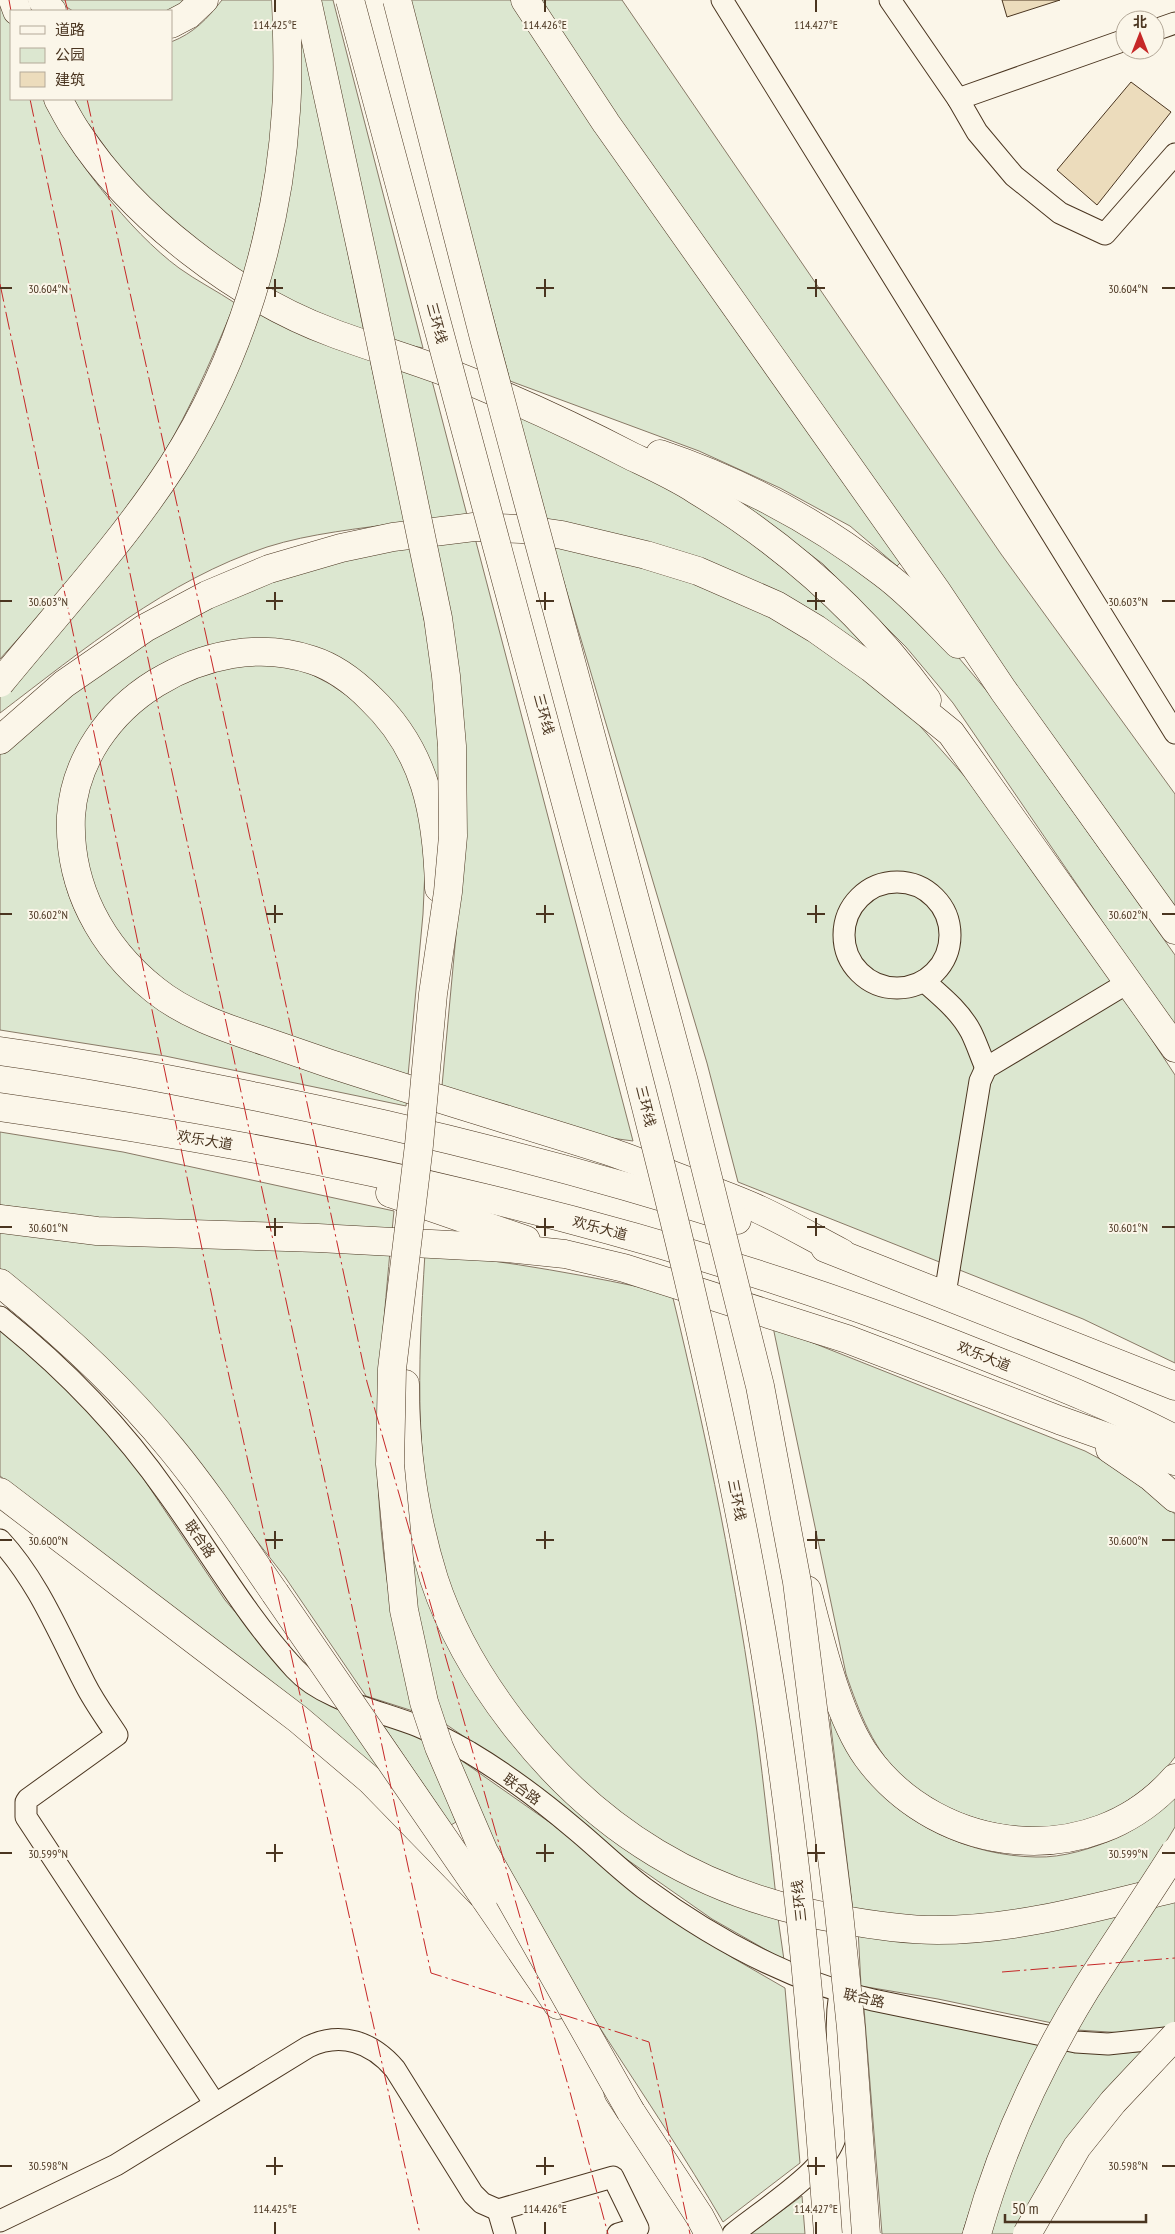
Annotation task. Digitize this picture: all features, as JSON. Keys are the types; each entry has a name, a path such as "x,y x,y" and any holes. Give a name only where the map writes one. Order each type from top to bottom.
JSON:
{"highway":[{"path":"42,0 51,10"},
{"path":"172,23 188,15 204,0"},
{"path":"0,683 143,509 199,422 231,353 259,264 277,183 286,111 286,0"},
{"path":"307,0 425,555 445,666 452,746 454,801 451,864 440,932 392,1369 390,1464 404,1610 424,1702 439,1747 484,1852 631,2112"},
{"name":"三环线","path":"350,0 526,646 673,1211 717,1396 754,1586 780,1746 810,2006 828,2234"},
{"path":"396,0 721,1227 760,1386 797,1582 839,1913 851,2028 866,2234"},
{"path":"525,0 606,123 936,590 1003,690 1175,930"},
{"path":"59,100 77,132 130,197 184,248 233,282 285,312 332,333 397,354 482,386 565,422 694,488 737,516 821,580 864,624 913,681 1175,1048"},
{"path":"565,422 722,477 776,504 820,530 884,574 923,608 1003,690"},
{"path":"0,740 64,684 103,655 145,628 207,595 268,569 340,548 392,537 474,527 521,529 606,544 698,571 736,586 776,605 816,629 871,668 951,733"},
{"path":"440,932 438,853 428,789 408,745 383,710 348,679 331,668 310,659 289,654 247,652 202,661 172,673 132,700 101,733 84,764 72,802 72,847 80,887 95,921 112,947 156,991 177,1005 242,1034 346,1069 611,1152 758,1208 842,1254"},
{"path":"0,1051 181,1082 351,1116 538,1162 642,1190 842,1254 1175,1386"},
{"name":"欢乐大道","path":"0,1107 170,1134 344,1166 493,1199 684,1251 881,1316 1129,1415 1175,1439"},
{"path":"344,1166 378,1189 565,1254 624,1268 847,1339 1058,1420 1175,1462"},
{"path":"0,1219 97,1231 318,1238 507,1248 565,1254"},
{"path":"404,1265 406,1447 414,1496 434,1579 458,1635 478,1672 522,1735 571,1789 603,1817 654,1852 691,1874 728,1890 799,1912 896,1928 960,1929 1027,1922 1175,1888"},
{"path":"0,1283 69,1341 140,1412 201,1487 631,2112 700,2217 709,2234"},
{"path":"1058,1420 1113,1451 1151,1477 1175,1498"},
{"path":"0,1492 298,1719 370,1780 484,1897"},
{"path":"785,1511 818,1632 849,1724 866,1756 882,1776 906,1796 937,1816 967,1831 1001,1839 1034,1842 1077,1837 1101,1830 1130,1816 1153,1800 1175,1778"},
{"path":"977,2234 1011,2138 1041,2070 1085,1990 1175,1852"},
{"path":"1027,2234 1049,2192 1077,2147 1113,2102 1175,2037"}],"street":[{"path":"722,0 1175,734"},
{"path":"890,0 958,99 977,132 1014,176 1060,213 1105,234 1175,154"},
{"path":"958,99 1115,44"},
{"path":"897,882 920,887 930,894 945,912 949,929 949,947 938,968 924,981 909,986 885,986 864,976 849,958 844,935 845,924 855,902 874,888 897,882"},
{"path":"924,981 965,1022 972,1033 986,1068"},
{"path":"945,1294 980,1081 986,1068 1129,982"},
{"name":"联合路","path":"0,1317 84,1391 124,1436 168,1493 255,1621 304,1678 331,1694 421,1727 468,1752 516,1784 573,1827 644,1888 701,1927 793,1974 840,1992 1076,2042 1108,2044 1175,2037"},
{"path":"0,1540 17,1558 39,1593 86,1686 117,1736 28,1799 26,1816 216,2104"},
{"path":"733,2234 816,2169 832,2145 839,2119 841,2093 836,2026 840,1992"},
{"path":"0,2221 116,2166 318,2042 340,2039 363,2044 377,2051 395,2069 473,2194 482,2203 498,2210 613,2177 638,2228 618,2234"},
{"path":"498,2210 505,2234"}],"green space":[{"path":"0,0 10,16 10,100 44,100 68,144 102,191 121,213 160,253 179,268 235,303 205,374 182,420 143,486 92,553 0,659"},
{"path":"55,0 186,0 172,10 71,10"},
{"path":"222,0 273,0 277,54 274,110 257,220 244,274 185,236 121,169 82,115 74,100 172,100 172,42 187,34 211,13"},
{"path":"320,0 333,0 423,348 393,342"},
{"path":"409,0 515,0 904,559 897,566 850,526 780,488 699,451 510,381"},
{"path":"536,0 622,0 1001,554 1175,794 1175,908 1059,747"},
{"path":"302,39 313,80 364,332 266,290"},
{"path":"256,311 370,359 405,522 301,538 267,547 230,561 160,597 95,641 0,713 0,697 68,620"},
{"path":"396,365 430,373 467,515 431,519"},
{"path":"517,410 624,460 717,516 827,603 875,653 547,520"},
{"path":"733,497 813,534 914,612 948,645 991,696 1175,955 1175,1028 953,703 906,647 823,564"},
{"path":"475,538 633,1141 611,1138 442,1086 456,935 462,843 436,542"},
{"path":"552,542 643,563 748,604 833,654 912,717 967,779 1120,991 1175,1075 1175,1363 1083,1319 738,1182 707,1063"},
{"path":"411,547 432,663 441,779 435,779 401,717 386,694 368,678 333,656 139,679 58,836 63,876 75,911 94,944 121,974 407,1096 406,1106 165,1056 0,1030 0,753 111,659 243,591 324,564"},
{"path":"270,663 307,672 349,697 382,728 397,748 419,802 425,870 423,914 408,1076 275,1034 182,995 123,945 94,896 82,828 88,786 109,742 125,724 164,690 227,666"},
{"path":"0,1132 123,1152 394,1211 392,1231 86,1217 0,1205"},
{"path":"0,1229 390,1251 378,1407 377,1470 381,1528 391,1607 413,1711 366,1696 285,1577 152,1407 91,1343 0,1271"},
{"path":"425,1253 488,1260 549,1270 672,1294 709,1457 731,1567 757,1732 776,1897 728,1877 682,1854 638,1826 597,1794 559,1759 525,1720 495,1678 470,1633 451,1595 437,1548 423,1465 420,1423 420,1380"},
{"path":"773,1327 1085,1451 1117,1468 1175,1514 1175,1757 1141,1791 1112,1810 1082,1823 1046,1828 1024,1827 981,1820 941,1804 905,1779 885,1757 862,1717 846,1674"},
{"path":"0,1329 45,1369 91,1415 135,1466 225,1600 290,1677 343,1710 389,1783 336,1733 0,1476"},
{"path":"408,1546 557,1787 778,1918 784,1960 712,1919 602,1842 497,1759 444,1723 419,1631"},
{"path":"830,1719 833,1720 863,1773 879,1792 918,1823 963,1844 987,1851 1036,1857 1078,1852 1133,1830 1175,1795 1175,1827 1139,1886 972,1921 853,1911"},
{"path":"381,1722 423,1738 456,1822 451,1825"},
{"path":"455,1756 552,1824 658,1909 733,1958 785,1988 800,2163 723,2222 547,1943 519,1895 478,1813"},
{"path":"1175,1896 1175,2023 1170,2027 1125,2033 1077,2030 1121,1958 1161,1899"},
{"path":"1127,1905 1052,2023 938,1999 861,1986 858,1929"},
{"path":"864,2008 1042,2044 1009,2109 987,2159 962,2234 882,2234"},
{"path":"1067,2049 1125,2053 1147,2051 1014,2234 990,2234 1011,2167 1047,2086"},
{"path":"802,2196 805,2234 750,2234"}],"building":[{"path":"1002,0 1060,0 1007,17"},
{"path":"1131,82 1171,112 1097,205 1057,170"}],"power":[{"path":"9,0 11,10"},
{"path":"65,0 68,10"},
{"path":"30,100 163,730 431,1973 649,2042 690,2234"},
{"path":"87,100 223,712 367,1382 570,2092 608,2234"},
{"path":"0,284 223,1349 420,2234"},
{"path":"1002,1972 1175,1958"}]}
